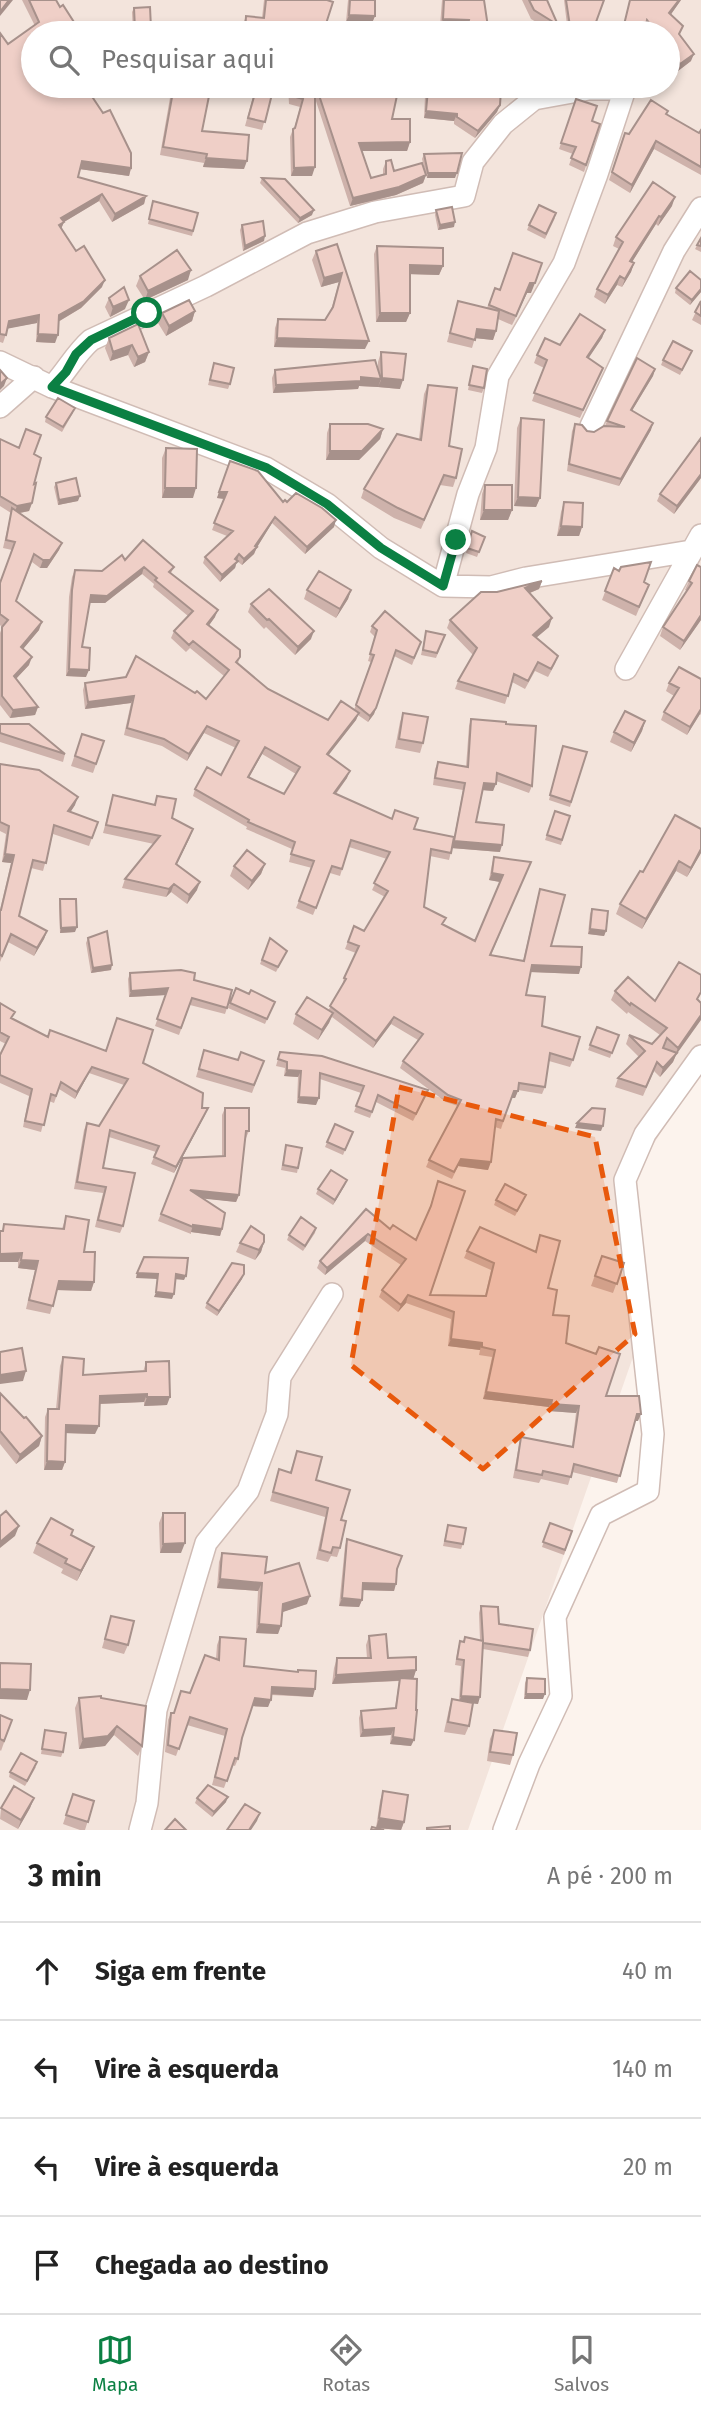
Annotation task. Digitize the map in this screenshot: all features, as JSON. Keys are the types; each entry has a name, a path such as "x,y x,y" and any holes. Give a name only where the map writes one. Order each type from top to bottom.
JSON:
{"street":[{"path":"0,407 66,372 76,354 91,340 206,286 307,233 374,212 464,196 473,162 503,124 534,99 540,98"},
{"path":"443,586 468,494 486,448 498,376 564,263 622,98"},
{"path":"591,426 674,251 701,208"},
{"path":"0,362 43,382 267,468 327,504 381,548 443,586 491,587 696,543"},
{"path":"626,669 696,543"},
{"path":"504,1830 561,1696 555,1617 601,1515 648,1491 653,1434 625,1180 645,1134 701,1056"},
{"path":"140,1830 147,1803 156,1710 206,1543 248,1491 276,1414 279,1377 332,1294"}],"highlighted area":[{"path":"399,1087 595,1137 635,1334 483,1469 351,1365"}],"shaded area":[{"path":"0,0 701,0 701,1068 625,1190 634,1354 468,1830 0,1830"}],"building":[{"path":"0,0 9,0 0,12"},
{"path":"29,0 56,0 60,7 63,5 73,21 39,21"},
{"path":"266,0 333,2 327,21 246,21 246,16 264,18"},
{"path":"350,0 375,0 375,16 349,15"},
{"path":"444,0 484,0 487,21 443,19"},
{"path":"529,0 547,0 556,21 552,21 534,10"},
{"path":"566,0 604,0 596,21 569,21"},
{"path":"630,0 679,0 669,13 678,21 625,21"},
{"path":"150,7 151,21 135,21 134,8"},
{"path":"0,33 8,44 21,35 21,98 93,98 103,113 110,110 131,153 131,168 82,161 78,177 146,196 115,214 102,194 61,218 64,222 59,225 76,251 84,246 105,280 84,301 59,315 58,335 38,334 39,315 9,321 6,335 0,334"},
{"path":"680,35 694,54 680,64"},
{"path":"172,98 209,98 202,131 249,135 247,161 206,158 207,154 163,147"},
{"path":"254,98 271,98 265,122 248,118"},
{"path":"299,98 315,98 315,167 294,168 293,129 303,99"},
{"path":"320,98 396,98 392,119 410,119 410,142 359,143 371,178 386,174 386,161 391,160 394,171 422,163 426,175 399,187 353,198"},
{"path":"427,98 500,98 500,105 478,131 457,117 457,114 426,111"},
{"path":"576,99 597,106 592,121 600,124 586,165 571,158 576,147 561,143"},
{"path":"651,100 668,111 666,114 699,133 701,130 701,167 656,141 632,185 612,172 625,133 629,134"},
{"path":"462,153 457,173 428,173 424,154"},
{"path":"262,178 285,179 314,210 300,218"},
{"path":"653,182 675,197 661,217 659,216 630,261 634,263 625,279 620,276 608,295 597,289 623,242 616,237"},
{"path":"153,201 198,213 193,231 149,219"},
{"path":"539,205 556,213 546,234 529,225"},
{"path":"452,207 455,222 440,225 436,210"},
{"path":"263,221 265,236 245,246 242,225"},
{"path":"337,244 369,341 277,338 278,319 325,320 333,307 342,273 324,278 316,251"},
{"path":"377,246 443,248 443,266 410,265 410,313 380,313"},
{"path":"177,250 191,270 148,291 140,276"},
{"path":"513,253 542,263 535,283 530,283 516,316 489,305 495,288 500,290"},
{"path":"690,271 701,280 701,289 692,300 676,288"},
{"path":"124,287 129,300 113,307 109,298"},
{"path":"189,300 195,311 169,326 162,313"},
{"path":"458,301 499,311 496,331 477,329 475,340 450,333"},
{"path":"701,301 701,316 695,312"},
{"path":"580,314 605,330 587,357 603,368 583,410 534,393 547,360 537,355 545,338 560,345"},
{"path":"138,324 149,352 138,357 132,345 113,352 109,338"},
{"path":"673,341 692,351 682,370 663,360"},
{"path":"381,352 406,354 403,380 382,378"},
{"path":"637,358 655,369 631,410 653,423 621,479 569,464 575,424 594,432 604,426 625,427 607,421"},
{"path":"375,360 381,379 361,377 361,381 276,385 275,370"},
{"path":"214,363 234,368 230,384 210,380"},
{"path":"473,366 487,369 484,388 469,385"},
{"path":"0,370 7,378 0,384"},
{"path":"428,385 457,388 449,446 462,449 456,478 444,475 424,520 364,489 397,434 421,440"},
{"path":"58,398 75,408 63,427 46,417"},
{"path":"521,418 544,420 540,498 518,497"},
{"path":"330,424 368,424 383,429 362,451 330,451"},
{"path":"26,429 41,435 34,454 41,458 32,503 17,506 0,496 0,439 19,448"},
{"path":"701,438 701,474 677,506 660,494"},
{"path":"166,448 197,449 196,488 165,488"},
{"path":"230,461 258,471 283,502 287,502 296,493 322,508 336,520 307,547 275,517 255,546 257,547 244,559 239,554 235,559 238,561 222,575 205,557 233,531 214,523 227,492 219,492"},
{"path":"76,478 80,496 59,500 56,483"},
{"path":"485,485 512,485 512,510 484,510"},
{"path":"564,502 583,503 582,527 561,526"},
{"path":"12,508 62,543 50,560 43,560 34,554 16,601 42,622 21,647 32,657 14,676 38,707 13,710 2,696 2,627 8,620 0,614 0,583 15,542 6,540"},
{"path":"472,531 485,537 479,552 467,548"},
{"path":"143,540 174,567 169,572 218,610 207,624 240,650 240,657 236,662 268,689 328,720 341,701 359,713 327,754 350,771 334,793 392,819 395,810 418,818 414,829 454,837 451,853 431,849 424,907 446,918 442,924 475,941 503,875 492,873 494,857 531,862 490,955 524,961 540,889 565,895 551,946 582,947 581,967 532,965 526,995 545,997 542,1026 580,1037 573,1060 550,1053 545,1087 519,1083 518,1091 514,1091 503,1121 496,1119 491,1162 461,1159 454,1172 429,1160 461,1100 448,1095 403,1061 423,1034 394,1017 376,1041 330,1006 346,979 344,978 359,946 348,942 354,926 364,931 388,891 374,883 390,852 351,840 342,869 332,866 316,908 299,901 314,861 291,854 295,842 248,822 249,820 195,789 207,767 221,775 239,741 207,726 189,754 164,739 127,728 134,696 88,702 85,683 126,677 136,656 195,693 197,691 206,699 229,670 193,641 189,645 174,631 193,611 155,580 157,578 144,567 107,596 91,595 82,647 90,648 89,670 69,669 75,570 102,571 122,555 125,560","holes":["265,747 300,767 284,794 248,777"]},
{"path":"651,562 644,582 649,585 639,607 605,591 614,568 619,571 621,567"},
{"path":"697,565 701,567 701,615 684,641 663,627 692,583 689,581"},
{"path":"319,571 351,590 340,609 307,590"},
{"path":"542,581 525,588 552,618 533,635 558,656 551,669 538,662 528,681 514,674 508,696 458,681 477,648 450,620 481,592 497,592"},
{"path":"269,589 314,631 298,647 251,604"},
{"path":"385,611 421,642 414,658 396,650 376,708 370,716 356,705 374,655 370,654 377,630 372,626"},
{"path":"426,631 445,635 437,653 423,650"},
{"path":"679,667 701,679 701,709 690,727 664,712 679,688 669,683"},
{"path":"625,711 645,721 634,743 614,732"},
{"path":"403,713 428,717 423,743 399,739"},
{"path":"471,719 536,726 532,786 497,773 496,784 484,783 476,822 504,825 502,845 454,841 465,783 435,778 438,762 468,767"},
{"path":"0,724 29,724 65,754 0,733"},
{"path":"82,734 104,741 96,764 75,756"},
{"path":"563,746 587,752 571,802 550,795"},
{"path":"0,764 39,770 78,797 68,811 98,822 92,838 54,825 46,863 33,860 19,916 47,931 37,948 11,934 2,956 0,910 14,855 5,854 9,826 0,822"},
{"path":"113,795 155,805 157,796 176,799 172,818 193,829 176,864 200,882 189,895 174,884 169,889 125,879 160,836 106,825"},
{"path":"555,811 570,816 562,840 547,835"},
{"path":"675,815 701,829 701,849 691,868 679,861 646,919 620,904 640,871 643,872"},
{"path":"247,850 265,864 252,881 234,866"},
{"path":"60,899 76,899 77,927 61,928"},
{"path":"592,909 608,911 606,931 590,929"},
{"path":"107,931 112,965 93,968 88,938"},
{"path":"270,938 287,951 278,967 262,960"},
{"path":"679,962 701,975 701,992 697,999 701,1003 701,1015 678,1048 667,1038 663,1048 677,1053 663,1068 657,1062 646,1087 618,1078 645,1051 629,1035 652,1044 667,1028 631,1003 630,1005 615,991 628,977 655,1001"},
{"path":"181,970 195,973 194,980 232,990 227,1008 192,998 181,1028 157,1019 168,988 131,991 130,973"},
{"path":"236,988 249,994 251,990 275,1002 267,1019 230,1003"},
{"path":"307,997 333,1013 322,1030 296,1014"},
{"path":"0,1003 15,1012 11,1018 48,1037 50,1030 106,1051 117,1018 153,1030 143,1063 203,1093 202,1108 208,1108 176,1167 154,1157 159,1146 110,1130 103,1168 135,1173 123,1226 98,1220 106,1187 77,1182 87,1123 99,1126 128,1079 92,1067 77,1092 61,1082 56,1096 51,1094 44,1125 25,1121 32,1089 0,1075 0,1055 9,1037 0,1032"},
{"path":"597,1027 619,1035 612,1053 590,1045"},
{"path":"204,1050 238,1060 241,1052 264,1061 254,1085 199,1069"},
{"path":"280,1052 322,1056 428,1090 416,1114 378,1095 372,1112 356,1106 364,1086 320,1073 319,1098 299,1097 301,1071 287,1070 287,1062 278,1059"},
{"path":"225,1108 249,1108 249,1131 246,1131 239,1195 190,1190 225,1213 222,1229 193,1227 161,1214 183,1158 225,1156"},
{"path":"592,1108 605,1109 603,1126 577,1123"},
{"path":"335,1124 353,1132 345,1150 327,1142"},
{"path":"286,1145 302,1148 298,1168 283,1165"},
{"path":"331,1170 347,1180 335,1200 318,1189"},
{"path":"438,1181 465,1191 430,1295 486,1296 494,1263 467,1251 480,1227 536,1252 540,1235 560,1241 548,1288 557,1290 553,1315 569,1316 566,1343 596,1354 599,1347 620,1354 606,1396 639,1396 641,1414 637,1414 620,1476 574,1464 571,1477 543,1471 542,1475 516,1470 521,1437 573,1447 579,1406 551,1404 552,1400 486,1392 495,1350 482,1347 482,1343 451,1339 454,1312 408,1295 401,1305 382,1290 406,1259 368,1234 327,1268 320,1261 366,1209 390,1229 393,1225 416,1240 431,1206"},
{"path":"505,1184 526,1195 517,1211 496,1200"},
{"path":"66,1216 89,1220 84,1252 95,1252 94,1282 59,1281 53,1306 29,1300 38,1261 21,1260 22,1253 0,1254 0,1231 3,1231 4,1224 64,1229"},
{"path":"301,1217 316,1228 305,1246 289,1235"},
{"path":"251,1226 264,1235 264,1242 259,1250 240,1243"},
{"path":"602,1256 624,1263 617,1284 595,1276"},
{"path":"144,1257 188,1258 186,1276 176,1274 174,1294 156,1292 158,1274 137,1273"},
{"path":"232,1263 244,1265 244,1274 219,1311 207,1303"},
{"path":"22,1348 26,1371 0,1375 0,1352"},
{"path":"63,1357 84,1359 83,1375 146,1371 146,1362 169,1361 170,1397 147,1397 147,1394 100,1396 99,1426 66,1425 65,1462 47,1461 48,1409 59,1409"},
{"path":"0,1393 42,1436 20,1455 0,1431"},
{"path":"297,1451 322,1457 316,1480 350,1490 341,1520 346,1521 340,1548 333,1547 331,1553 320,1550 328,1508 273,1492 279,1469 291,1473"},
{"path":"6,1511 19,1526 0,1542 0,1516"},
{"path":"163,1513 185,1513 185,1543 163,1544"},
{"path":"51,1518 73,1530 71,1535 94,1547 81,1571 65,1563 67,1559 37,1543"},
{"path":"550,1523 572,1531 565,1550 543,1542"},
{"path":"448,1525 466,1528 463,1544 445,1541"},
{"path":"347,1539 402,1556 397,1569 396,1584 363,1583 362,1600 342,1598"},
{"path":"222,1553 267,1557 265,1573 299,1563 310,1596 283,1604 281,1626 259,1624 262,1583 220,1579"},
{"path":"481,1606 498,1607 499,1624 533,1629 530,1650 483,1643 480,1697 461,1696 464,1660 457,1659 460,1641 464,1642 465,1637 483,1641"},
{"path":"111,1616 134,1621 128,1645 105,1639"},
{"path":"386,1634 388,1658 416,1657 416,1670 336,1675 337,1658 371,1658 369,1636"},
{"path":"220,1637 246,1639 244,1666 298,1672 316,1671 315,1689 272,1687 271,1700 255,1698 238,1759 235,1758 227,1781 215,1777 227,1729 190,1717 179,1749 168,1745 171,1713 174,1713 181,1691 190,1693 205,1655 219,1660"},
{"path":"0,1663 31,1664 30,1690 0,1689"},
{"path":"400,1678 417,1679 414,1740 393,1737 394,1728 363,1730 361,1711 396,1708"},
{"path":"527,1678 545,1679 545,1694 526,1694"},
{"path":"101,1696 146,1706 142,1746 117,1726 108,1736 83,1739 79,1698"},
{"path":"452,1699 473,1703 469,1726 448,1722"},
{"path":"0,1715 12,1720 4,1741 0,1739"},
{"path":"45,1730 66,1733 63,1752 42,1749"},
{"path":"494,1730 517,1733 513,1755 490,1752"},
{"path":"21,1753 37,1762 27,1781 10,1772"},
{"path":"208,1785 228,1797 214,1812 197,1798"},
{"path":"14,1786 34,1798 21,1820 1,1808"},
{"path":"383,1791 408,1795 404,1822 379,1818"},
{"path":"73,1794 94,1801 88,1822 66,1815"},
{"path":"245,1804 260,1813 249,1830 227,1830"},
{"path":"175,1819 186,1830 165,1830"},
{"path":"450,1826 450,1830 427,1830 427,1828"}],"route":[{"path":"147,313 91,340 76,354 66,372 52,387 267,468 327,504 381,548 443,586 456,540"}]}
